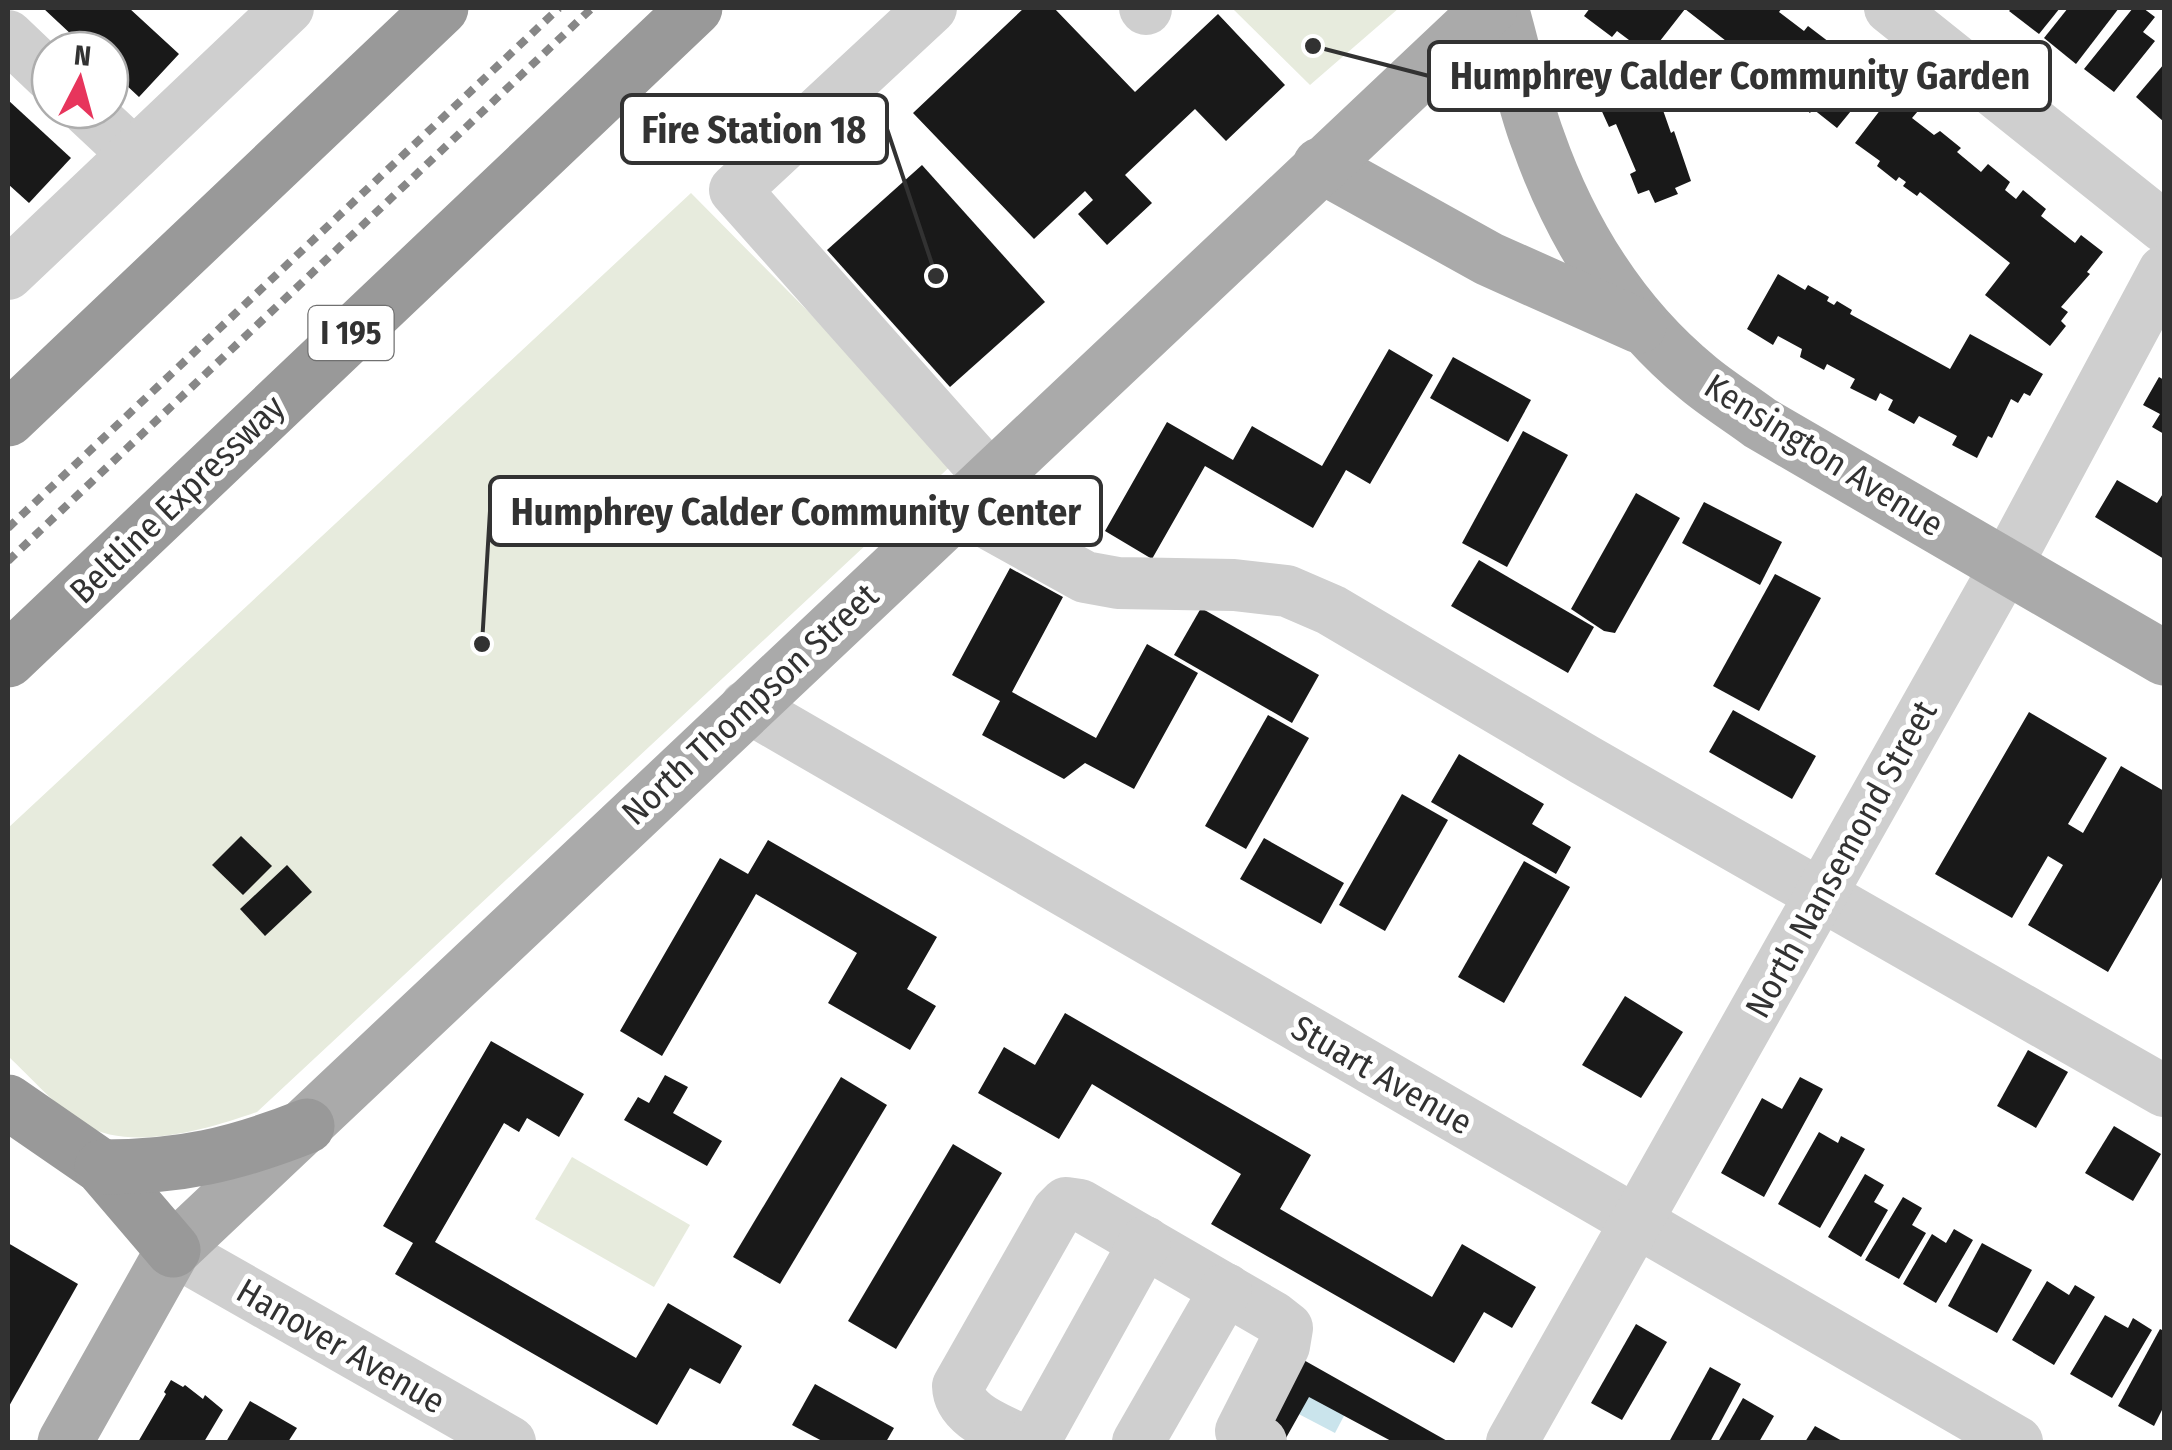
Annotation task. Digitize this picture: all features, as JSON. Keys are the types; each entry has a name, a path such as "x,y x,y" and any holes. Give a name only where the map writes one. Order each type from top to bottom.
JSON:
{"highway":[{"path":"8,419 441,8"},
{"name":"Beltline Expressway","path":"8,660 695,8"},
{"path":"8,1102 102,1167 173,1250"},
{"path":"102,1167 160,1167 212,1157 307,1126"}],"main road":[{"name":"North Thompson Street","path":"64,1442 173,1250 1490,8"},
{"name":"Kensington Avenue","path":"1501,8 1536,136 1554,184 1576,232 1646,329 1698,378 1760,422 2164,658"},
{"path":"1320,166 1489,260 1646,329"}],"street":[{"path":"8,274 288,8"},
{"path":"932,8 736,190 975,492 1086,577 1118,584 1234,585 1286,591 1331,610 2164,1090"},
{"path":"1890,8 2164,227"},
{"path":"8,36 30,57"},
{"path":"108,130 134,154"},
{"name":"North Nansemond Street","path":"1512,1442 2006,566 2164,272"},
{"name":"Stuart Avenue","path":"746,706 2017,1442"},
{"path":"1025,1442 967,1410 958,1400 958,1386 1057,1212 1066,1204 1080,1205 1226,1288 1287,1328 1284,1346 1245,1439"},
{"path":"1034,1442 1145,1242"},
{"name":"Hanover Avenue","path":"173,1250 510,1442"},
{"path":"1138,1442 1226,1288"}],"shaded area":[{"path":"1232,8 1399,8 1310,85"},
{"path":"691,193 956,461 257,1112 193,1131 146,1137 102,1133 83,1124 8,1056 8,828"},
{"path":"572,1157 690,1225 654,1287 535,1219"}],"water":[{"path":"1303,1389 1346,1412 1335,1433 1291,1410"}],"building":[{"path":"43,8 129,8 179,54 139,97 130,89 130,30 67,30"},
{"path":"1024,8 1054,8 1135,92 1218,14 1285,85 1226,141 1195,109 1125,175 1152,203 1107,245 1078,214 1093,200 1085,191 1034,239 913,113"},
{"path":"1590,8 1782,8 1779,12 1804,31 1808,26 1829,42 1826,49 1848,66 1854,59 1878,78 1837,128 1813,109 1810,113 1787,90 1784,93 1768,80 1771,76 1685,9 1649,55 1617,31 1612,37 1584,16"},
{"path":"2060,8 2039,34 2009,11"},
{"path":"2068,8 2119,8 2076,64 2044,38"},
{"path":"2133,8 2143,8 2155,17 2143,32 2155,41 2114,92 2084,69"},
{"path":"2164,64 2164,122 2136,97"},
{"path":"1646,77 1654,94 1657,93 1671,133 1674,131 1691,181 1675,188 1678,194 1655,203 1649,190 1638,194 1630,174 1636,171 1616,124 1609,127 1599,105 1608,101 1603,89 1629,78 1631,83"},
{"path":"1894,92 1918,111 1912,118 1934,135 1940,131 1981,172 1988,164 2010,182 2005,190 2016,199 2023,190 2046,209 2041,216 2075,243 2081,235 2103,252 2087,272 2090,274 2061,307 2068,312 2061,321 2066,326 2050,346 1985,295 2010,263 1920,192 1917,196 1903,186 1906,182 1899,177 1896,181 1877,166 1880,161 1855,143"},
{"path":"8,100 30,120 30,130 41,130 71,158 29,203 8,184"},
{"path":"922,165 1045,302 950,387 827,250"},
{"path":"1778,274 1805,290 1808,285 1829,297 1827,301 1834,305 1837,301 1852,310 1850,314 1950,369 1970,334 2043,374 2030,396 2024,393 2018,403 2011,399 1992,438 1988,436 1977,458 1952,445 1957,436 1919,416 1914,424 1888,410 1893,400 1880,393 1876,401 1850,388 1855,379 1827,364 1824,370 1800,357 1802,349 1778,336 1773,345 1747,329"},
{"path":"1389,349 1433,375 1370,484 1346,470 1313,528 1205,466 1152,559 1105,531 1167,422 1233,460 1252,426 1322,466"},
{"path":"1453,357 1531,400 1508,442 1430,398"},
{"path":"2159,377 2164,380 2164,434 2152,427 2160,414 2143,405"},
{"path":"1523,431 1568,455 1507,567 1462,543"},
{"path":"2117,480 2157,503 2164,492 2164,559 2095,517"},
{"path":"1636,493 1680,518 1615,633 1604,631 1571,609"},
{"path":"1704,502 1782,542 1760,585 1682,543"},
{"path":"1479,560 1594,627 1568,673 1451,606"},
{"path":"1010,568 1063,597 1012,692 1096,738 1147,644 1198,673 1134,789 1085,763 1064,779 982,735 1000,701 952,675"},
{"path":"1775,574 1821,598 1759,711 1713,686"},
{"path":"1201,608 1319,675 1292,723 1174,655"},
{"path":"1733,710 1816,756 1792,799 1709,752"},
{"path":"2029,712 2107,758 2068,824 2083,833 2121,766 2164,791 2164,874 2108,972 2028,925 2063,865 2048,856 2012,918 1935,874"},
{"path":"1268,715 1309,738 1246,849 1205,826"},
{"path":"1459,754 1544,804 1532,824 1571,847 1556,874 1431,802"},
{"path":"1402,794 1448,820 1385,931 1339,905"},
{"path":"241,836 272,866 243,895 212,865"},
{"path":"1264,838 1344,883 1321,924 1240,879"},
{"path":"768,840 937,937 907,989 936,1006 910,1050 828,1003 857,953 756,894 662,1056 620,1031 720,858 748,874"},
{"path":"1524,861 1570,887 1504,1003 1458,977"},
{"path":"287,865 312,892 265,936 240,909"},
{"path":"1625,996 1683,1032 1641,1098 1582,1065"},
{"path":"1065,1013 1311,1155 1280,1209 1432,1297 1462,1244 1536,1287 1512,1328 1484,1312 1454,1363 1211,1224 1241,1174 1092,1084 1059,1139 978,1093 1004,1047 1035,1065"},
{"path":"491,1041 584,1094 559,1137 527,1118 519,1132 504,1123 435,1242 636,1358 668,1303 742,1346 720,1384 690,1368 657,1425 395,1274 413,1243 383,1226"},
{"path":"2028,1050 2068,1072 2036,1128 1997,1106"},
{"path":"665,1075 688,1087 673,1113 722,1141 707,1166 624,1120 638,1097 649,1103"},
{"path":"841,1077 887,1105 780,1284 733,1257"},
{"path":"1800,1077 1823,1089 1764,1197 1721,1173 1762,1098 1782,1109"},
{"path":"2114,1126 2161,1154 2133,1201 2085,1173"},
{"path":"1819,1132 1838,1143 1841,1136 1865,1149 1820,1228 1778,1204"},
{"path":"953,1144 1002,1173 896,1349 848,1321"},
{"path":"1865,1174 1884,1185 1874,1202 1888,1210 1861,1257 1828,1237"},
{"path":"1903,1197 1922,1208 1912,1225 1926,1233 1899,1279 1865,1260"},
{"path":"1954,1229 1973,1240 1936,1303 1903,1284 1932,1234 1946,1243"},
{"path":"8,1243 78,1284 8,1408"},
{"path":"1982,1243 2032,1270 1997,1333 1948,1306"},
{"path":"2047,1281 2069,1295 2075,1285 2095,1297 2054,1365 2012,1340"},
{"path":"2105,1315 2128,1328 2133,1318 2152,1330 2112,1398 2070,1374"},
{"path":"1636,1324 1667,1342 1622,1420 1591,1403"},
{"path":"2160,1329 2164,1331 2164,1406 2154,1426 2118,1406"},
{"path":"1293,1354 1449,1442 1393,1442 1309,1397 1286,1438 1254,1421"},
{"path":"1710,1367 1741,1384 1710,1442 1669,1442"},
{"path":"171,1380 203,1399 205,1395 223,1410 204,1442 138,1442 166,1394"},
{"path":"815,1384 894,1428 886,1442 824,1442 792,1425"},
{"path":"1743,1398 1774,1416 1759,1442 1718,1442"},
{"path":"250,1401 297,1428 288,1442 226,1442"},
{"path":"1815,1426 1844,1442 1805,1442"}],"railway":[{"path":"8,528 559,8"},
{"path":"8,561 592,8"}],"place":[{"name":"Humphrey Calder Community Garden","path":"1313,46"},
{"name":"Fire Station 18","path":"936,276"},
{"name":"Humphrey Calder Community Center","path":"482,644"}]}
